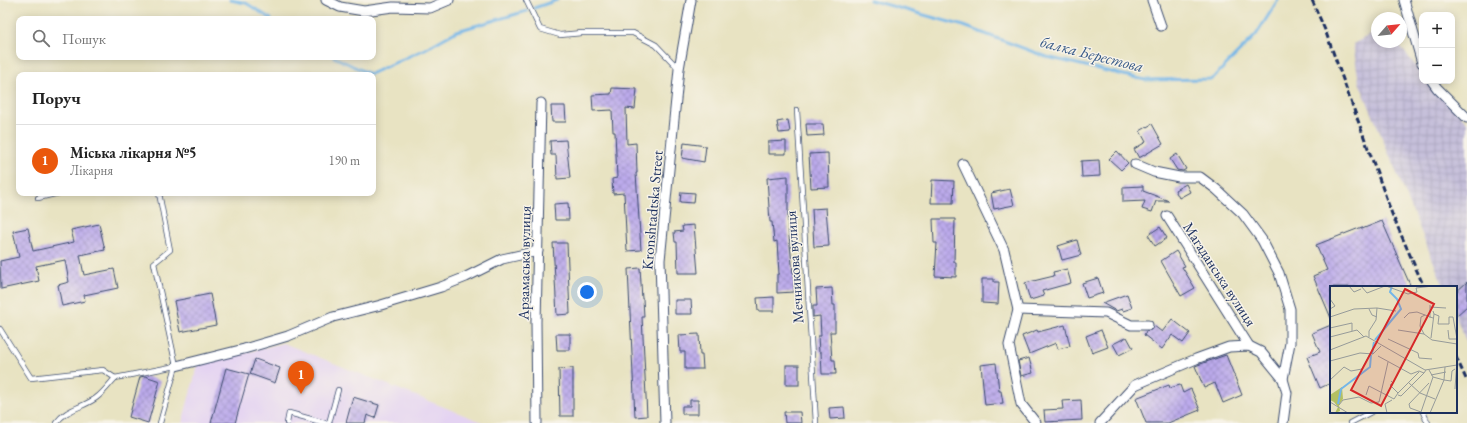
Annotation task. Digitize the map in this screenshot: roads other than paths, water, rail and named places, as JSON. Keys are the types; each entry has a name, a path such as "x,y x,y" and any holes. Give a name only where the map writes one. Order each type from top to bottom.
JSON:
{"street":[{"path":"326,0 340,7 364,11 393,8 430,8 449,0"},
{"name":"Kronshtadtska Street","path":"665,423 660,260 679,69 691,0"},
{"path":"1152,0 1161,26"},
{"path":"1404,0 1419,52"},
{"path":"1434,84 1467,118"},
{"name":"Арзамаська вулиця","path":"537,423 536,322 542,103"},
{"path":"963,164 1004,250 1018,310 1009,345 1021,404 1036,423"},
{"path":"1135,164 1154,172 1179,177 1200,177 1216,188 1244,214 1262,240 1279,273 1290,308 1290,343 1283,379"},
{"name":"Магаданська вулиця","path":"1167,216 1249,346"},
{"path":"176,366 288,336 333,318 441,287 466,277 502,259 538,251"},
{"path":"1018,310 1106,313 1131,325 1148,325"},
{"path":"1100,423 1135,385 1196,359 1229,347 1249,346 1261,352 1283,379 1287,393 1283,423"}],"lane":[{"path":"526,0 540,29 560,35 582,33 633,33 656,45 679,69"},
{"name":"Мечникова вулиця","path":"797,110 816,423"},
{"path":"38,198 47,196"},
{"path":"160,196 170,250 154,263 176,366 160,423"},
{"path":"0,329 31,378 103,370 115,378"},
{"path":"56,423 61,416 94,399 105,390 115,378 176,366"},
{"path":"287,423 289,413 327,423 338,390"},
{"path":"1350,423 1369,413"},
{"path":"1423,413 1428,423"}],"waterway":[{"name":"балка Берестова","path":"230,0 246,3 266,16"},
{"name":"балка Берестова","path":"534,8 557,0"},
{"name":"балка Берестова","path":"870,0 964,26 1047,57 1145,80 1212,79 1256,35 1278,0"},
{"name":"балка Берестова","path":"374,72 425,49 457,31 527,11"},
{"name":"балка Берестова","path":"340,60 366,72"}],"railway":[{"path":"1312,0 1325,30 1392,214 1424,286"},
{"path":"1457,359 1467,381"}],"place":[{"name":"Міська лікарня №5","path":"301,394"}]}
